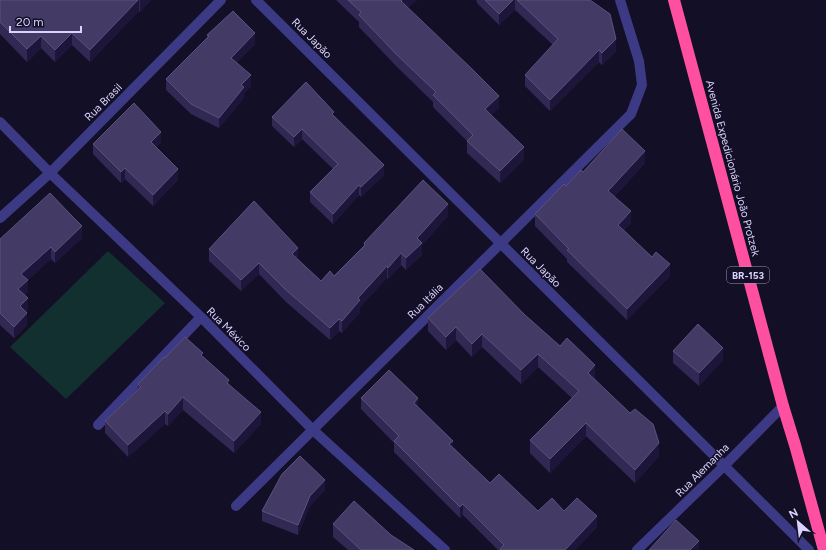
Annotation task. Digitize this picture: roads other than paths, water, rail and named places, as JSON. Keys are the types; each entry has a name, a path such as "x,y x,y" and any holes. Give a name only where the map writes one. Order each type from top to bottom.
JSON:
{"highway":[{"name":"Avenida Expedicionário João Protzek","path":"674,0 783,406 824,550"}],"street":[{"name":"Rua Brasil","path":"0,218 50,173 221,0"},
{"name":"Rua Japão","path":"256,0 809,550"},
{"name":"Rua Itália","path":"236,506 631,114 642,85 639,61 620,0"},
{"name":"Rua México","path":"0,122 50,173 201,318 312,430 445,550"},
{"path":"98,425 201,318"},
{"name":"Rua Alemanha","path":"638,550 783,406"}]}
